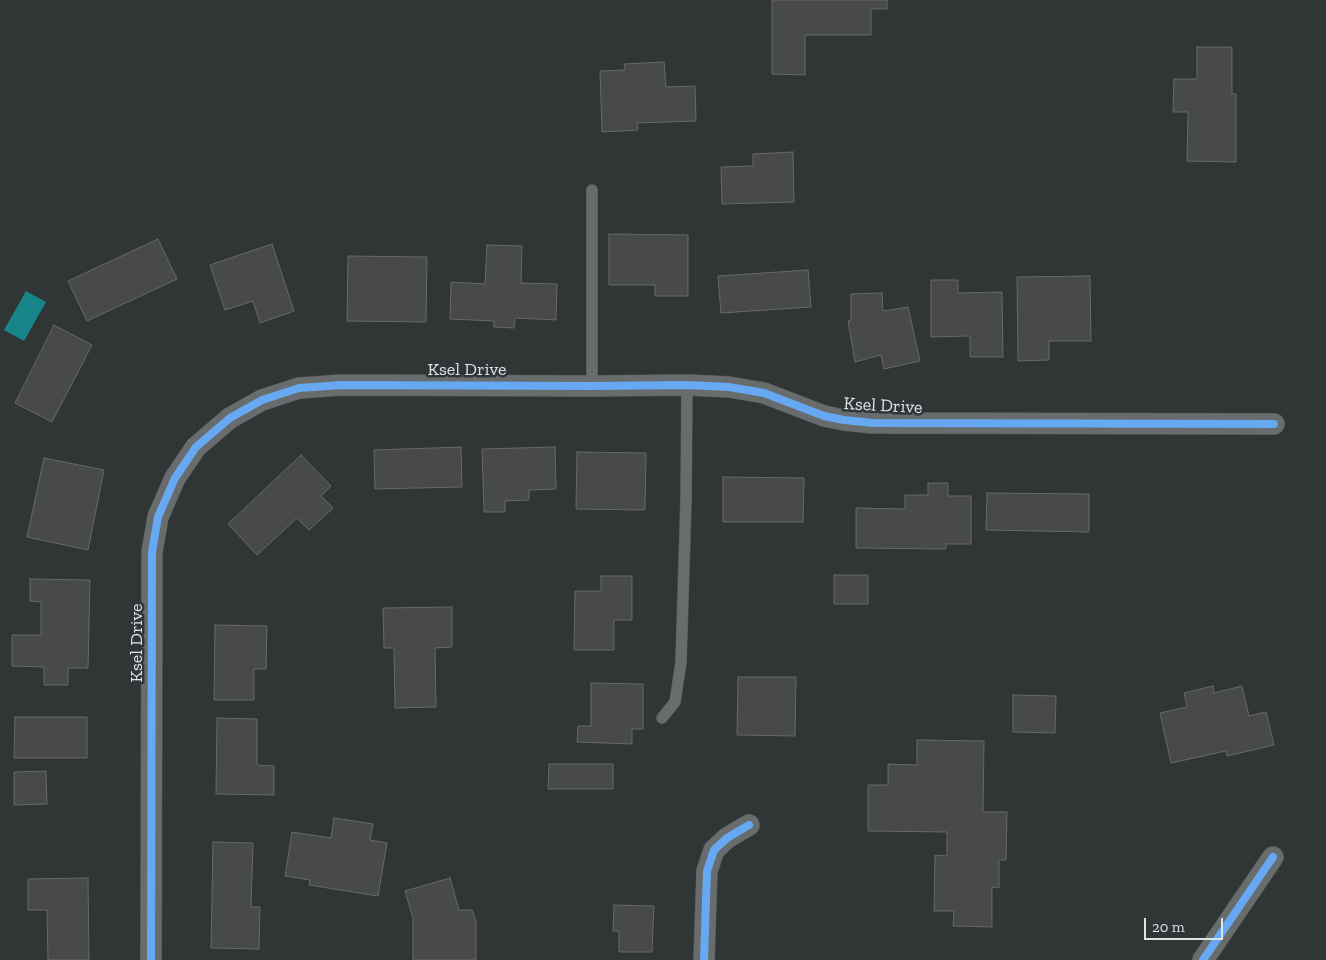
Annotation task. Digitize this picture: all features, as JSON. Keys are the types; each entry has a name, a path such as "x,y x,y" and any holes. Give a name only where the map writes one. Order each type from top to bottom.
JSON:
{"street":[{"name":"Ksel Drive","path":"151,960 152,552 158,517 175,478 196,447 230,418 262,400 299,388 342,385 687,385 729,387 764,393 824,416 873,423 1274,424"},
{"path":"704,960 707,871 714,850 727,838 750,825"},
{"path":"1204,960 1274,857"}],"lane":[{"path":"592,190 592,386"},
{"path":"662,718 675,702 681,662 687,385"}],"water":[{"path":"26,291 46,302 24,341 4,330"}],"building":[{"path":"772,0 887,0 887,9 871,9 871,35 805,35 805,75 772,74"},
{"path":"1197,47 1232,47 1232,94 1236,94 1236,162 1187,161 1188,112 1173,112 1174,79 1197,79"},
{"path":"664,62 666,87 695,86 696,121 637,123 638,130 602,132 600,71 625,70 624,64"},
{"path":"793,152 794,202 722,204 721,167 753,166 753,154"},
{"path":"609,234 688,235 688,296 655,296 655,285 609,285"},
{"path":"158,239 177,279 87,321 68,281"},
{"path":"272,244 294,311 260,323 253,301 225,310 210,265"},
{"path":"487,245 522,246 521,283 557,284 556,320 515,318 514,328 494,327 494,321 450,319 451,282 485,284"},
{"path":"348,256 427,257 426,322 347,321"},
{"path":"808,270 811,307 721,313 718,276"},
{"path":"1090,276 1091,341 1049,341 1049,360 1018,361 1017,277"},
{"path":"931,280 958,280 958,293 1002,292 1003,357 970,357 970,336 931,337"},
{"path":"882,293 883,311 908,307 920,361 884,369 881,355 855,362 848,321 851,320 851,294"},
{"path":"54,325 92,345 52,422 15,403"},
{"path":"461,447 462,487 375,489 374,450"},
{"path":"555,447 556,489 529,490 529,500 505,501 505,512 484,512 482,449"},
{"path":"577,452 646,453 645,510 576,509"},
{"path":"301,455 331,486 321,496 333,508 309,530 297,518 257,555 228,524"},
{"path":"44,458 104,470 88,550 27,537"},
{"path":"723,477 804,478 803,522 723,522"},
{"path":"928,483 948,483 948,496 971,496 971,544 946,544 946,549 856,548 856,508 905,509 905,495 928,495"},
{"path":"987,493 1089,494 1089,532 986,530"},
{"path":"834,575 868,575 868,604 834,604"},
{"path":"601,576 632,576 632,620 614,620 614,650 574,650 575,591 601,591"},
{"path":"30,579 90,580 88,668 68,668 68,685 44,685 44,667 12,666 12,635 41,635 41,602 30,601"},
{"path":"452,607 452,647 435,648 436,707 395,708 394,648 384,648 383,608"},
{"path":"215,625 267,626 266,669 254,669 254,700 214,700"},
{"path":"738,677 796,677 795,736 737,735"},
{"path":"591,683 643,684 643,729 632,729 632,744 577,742 578,726 591,726"},
{"path":"1213,686 1214,693 1242,686 1249,716 1266,712 1274,745 1227,756 1226,751 1171,763 1160,713 1187,707 1184,693"},
{"path":"1013,695 1056,696 1055,733 1013,732"},
{"path":"15,717 87,717 87,758 14,758"},
{"path":"217,718 257,719 257,765 274,766 274,795 216,794"},
{"path":"917,740 984,741 983,812 1007,812 1006,860 999,860 999,888 992,887 992,927 953,926 954,911 934,911 935,855 947,856 947,832 868,831 868,785 888,785 888,764 917,765"},
{"path":"549,764 613,764 613,789 548,789"},
{"path":"46,771 47,804 14,805 14,772"},
{"path":"334,818 373,824 370,840 387,843 378,896 309,885 310,880 285,876 292,832 331,838"},
{"path":"213,842 253,843 251,907 260,907 259,949 211,948"},
{"path":"88,878 89,960 48,960 47,910 28,910 28,879"},
{"path":"450,878 459,910 472,910 476,922 476,960 413,960 413,918 405,891"},
{"path":"614,905 654,906 652,952 619,952 619,931 613,931"}],"cycle path":[{"path":"151,960 152,552 158,517 175,478 196,447 230,418 262,400 299,388 342,385 687,385 729,387 764,393 824,416 873,423 1274,424"},
{"path":"704,960 707,871 714,850 727,838 749,825"},
{"path":"1203,960 1273,857"}]}
